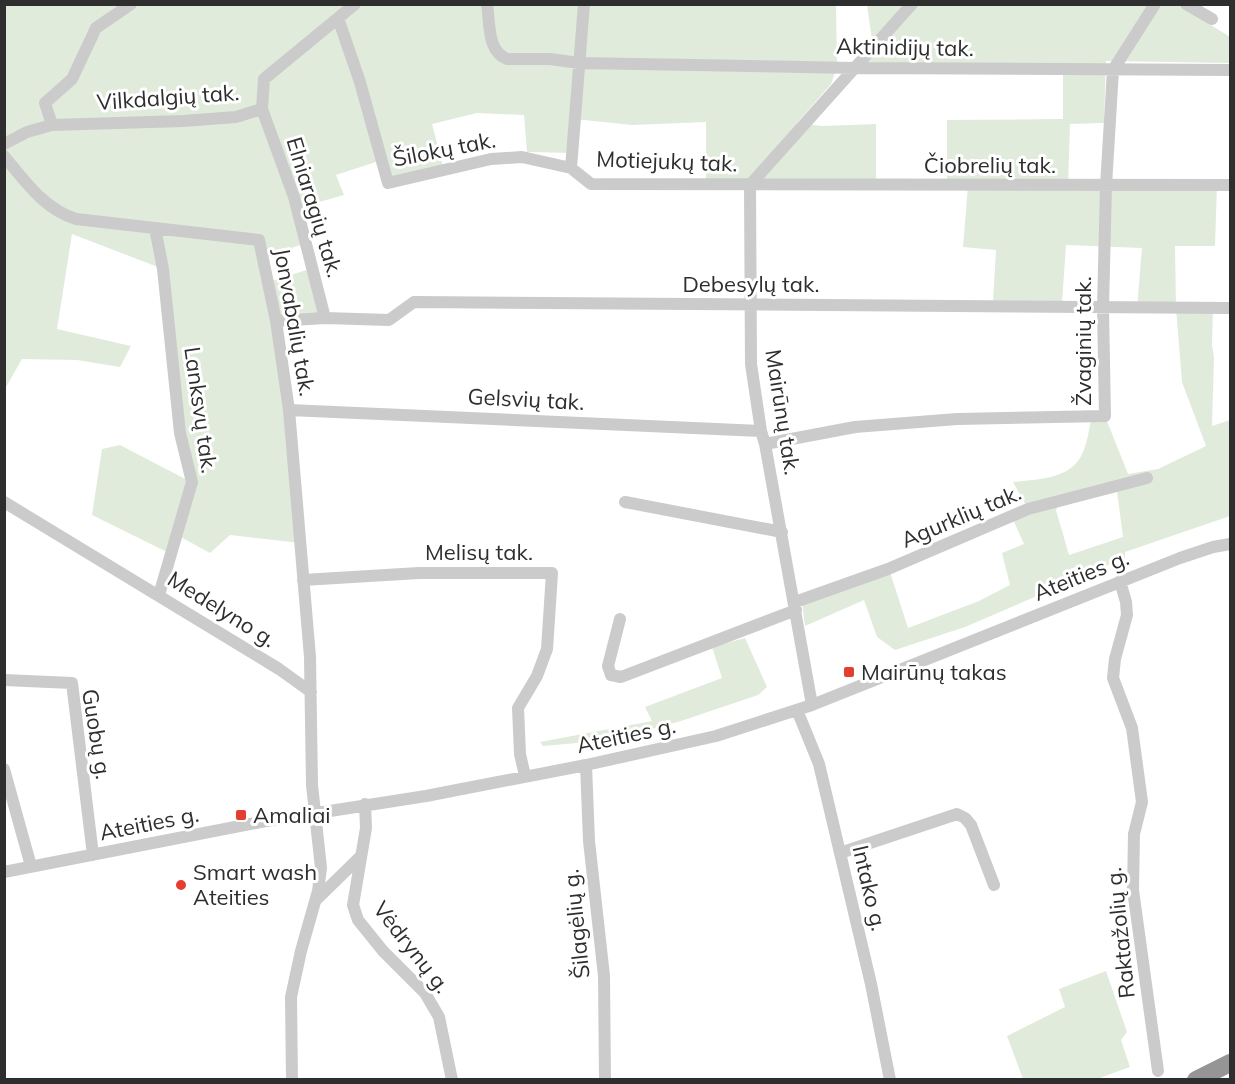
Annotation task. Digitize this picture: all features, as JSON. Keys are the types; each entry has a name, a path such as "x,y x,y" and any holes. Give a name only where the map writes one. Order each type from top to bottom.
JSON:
{"highway":[{"path":"1196,1080 1230,1063"}],"street":[{"path":"52,125 45,103 72,79 96,28 131,4"},
{"name":"Vilkdalgių tak.","path":"4,144 27,132 52,125 225,118 262,109 264,79 355,4"},
{"name":"Aktinidijų tak.","path":"487,4 492,46 501,57 507,59 550,58 579,63 856,68 1230,70"},
{"name":"Motiejukų tak.","path":"584,4 571,168 591,184 750,185"},
{"path":"750,185 912,4"},
{"path":"1113,70 1155,4"},
{"path":"1186,4 1212,19"},
{"name":"Šilokų tak.","path":"338,18 360,82 388,183 491,159 522,157 571,168"},
{"name":"Žvaginių tak.","path":"765,444 855,427 934,421 1105,416 1103,308 1106,186 1113,70"},
{"name":"Elniaragių tak.","path":"262,109 294,196 325,318"},
{"name":"Jonvabalių tak.","path":"4,156 36,194 61,215 76,219 259,240 276,321 289,410 311,692"},
{"name":"Čiobrelių tak.","path":"750,185 1230,185"},
{"name":"Mairūnų tak.","path":"750,185 751,364 761,431 782,532 812,705"},
{"name":"Lanksvų tak.","path":"155,228 163,269 180,434 192,482 159,595"},
{"name":"Debesylų tak.","path":"276,321 325,318 389,320 414,302 1230,308"},
{"name":"Gelsvių tak.","path":"289,410 761,431"},
{"name":"Agurklių tak.","path":"620,619 608,666 612,675 621,677 888,569 1019,512 1147,478"},
{"name":"Medelyno g.","path":"4,502 279,669 311,692"},
{"path":"624,502 782,532"},
{"name":"Ateities g.","path":"4,872 315,813 426,796 698,741 812,705 1120,581 1198,552 1230,544"},
{"name":"Melisų tak.","path":"303,580 419,573 552,573 547,649 537,675 518,708 520,754 525,776"},
{"name":"Raktažolių g.","path":"1120,581 1127,615 1115,659 1113,678 1132,728 1142,802 1134,834 1133,890 1158,1071"},
{"name":"Guobų g.","path":"4,680 72,683 93,855"},
{"path":"292,1080 291,997 321,868 312,785 311,692"},
{"name":"Intako g.","path":"797,710 819,764 871,984 890,1080"},
{"name":"Šilagėlių g.","path":"586,765 589,841 604,976 604,1080"},
{"path":"4,769 32,866"},
{"name":"Vėdrynų g.","path":"365,804 366,828 353,905 358,920 383,951 425,993 439,1017 452,1080"},
{"path":"840,853 957,814 971,825 994,885"},
{"path":"315,901 361,856"}],"green space":[{"path":"5,5 836,5 837,67 831,84 797,123 822,126 876,124 876,185 706,185 706,122 632,125 574,119 572,153 527,152 524,115 477,113 432,124 444,170 388,183 382,160 336,175 344,195 298,208 306,243 263,258 268,282 313,268 325,318 277,321 300,543 230,535 210,553 177,535 171,554 92,515 102,449 120,445 191,482 163,269 72,234 57,329 131,346 120,367 77,360 22,359 5,389"},
{"path":"867,5 1201,5 1195,15 1230,37 1230,63 1106,61 1104,123 1070,124 1068,186 1217,185 1215,246 1175,246 1176,308 1137,308 1142,248 1066,245 1062,303 993,301 996,250 963,247 968,186 947,186 947,120 1063,119 1063,65 868,63 862,60 873,48"},
{"path":"1176,308 1213,308 1212,426 1230,420 1230,516 1125,552 1125,558 965,627 895,650 877,637 864,600 805,626 802,602 890,572 908,628 979,601 1010,585 1002,553 1024,544 1011,515 1028,509 1013,482 1043,479 1071,468 1083,452 1092,416 1105,416 1128,474 1158,469 1206,446 1182,382","holes":["1117,491 1123,537 1069,555 1056,510 1060,501"]},
{"path":"745,638 767,687 758,695 681,721 611,740 543,746 540,742 652,721 645,707 722,678 712,647"},
{"path":"1106,971 1127,1032 1121,1040 1130,1067 1097,1079 1023,1079 1007,1036 1065,1007 1059,989"}],"place":[{"name":"Mairūnų takas","path":"849,672"},
{"name":"Amaliai","path":"241,815"},
{"name":"Smart wash Ateities","path":"181,885"}]}
